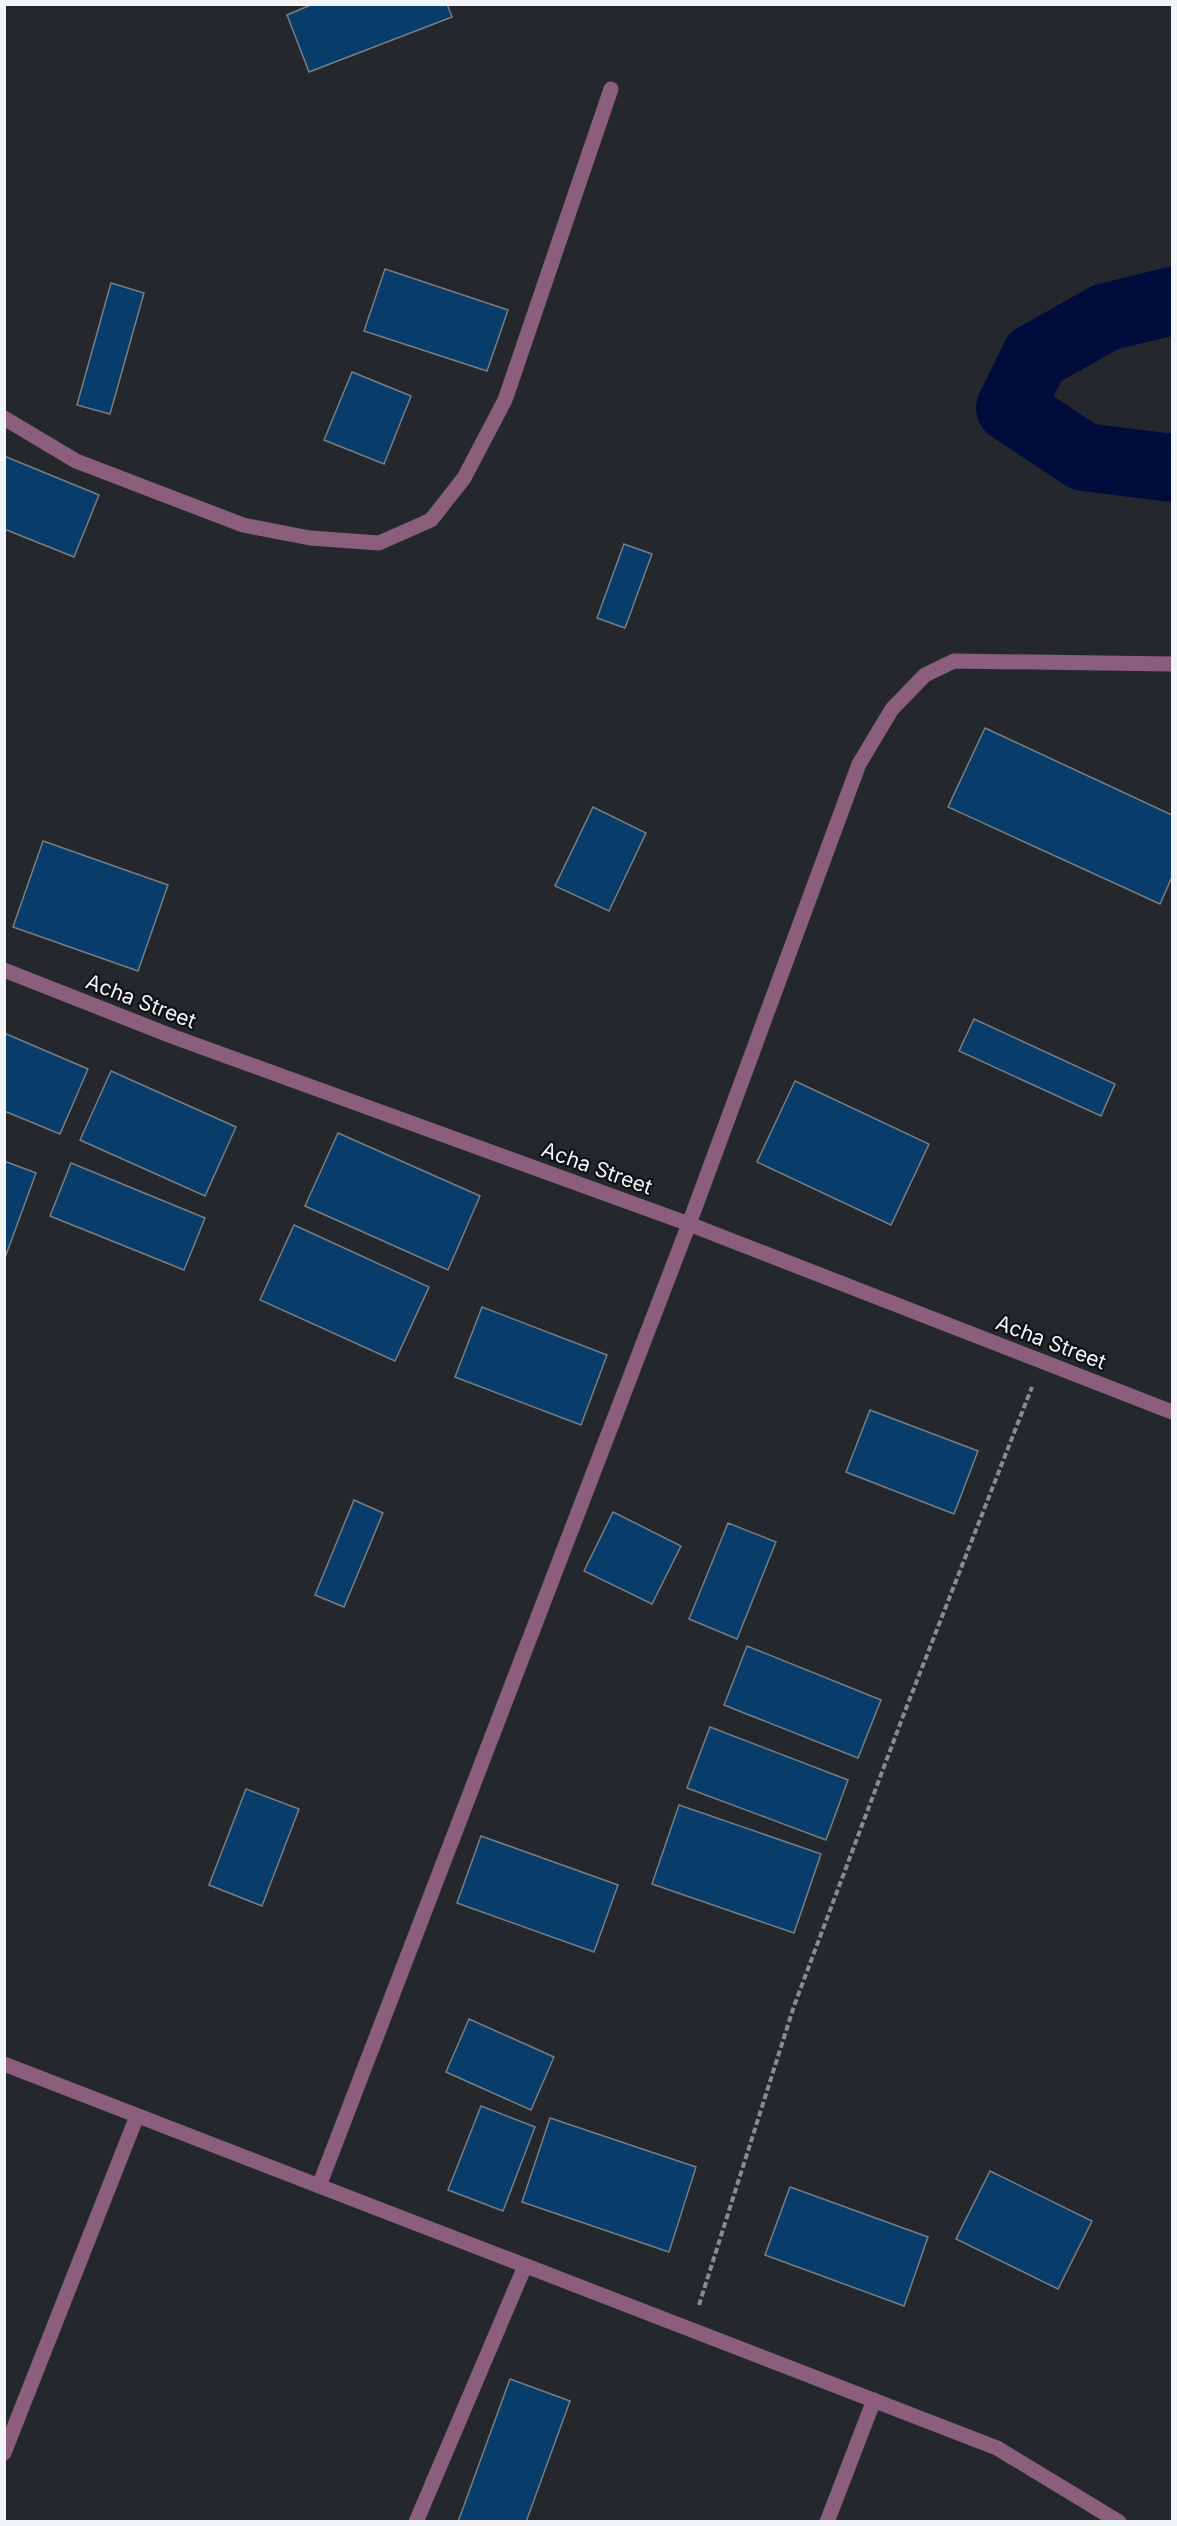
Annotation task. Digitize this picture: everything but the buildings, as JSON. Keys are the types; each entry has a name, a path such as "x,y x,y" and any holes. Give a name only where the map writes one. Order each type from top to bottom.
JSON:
{"street":[{"path":"4,418 76,461 243,525 310,538 379,543 431,520 464,478 505,400 611,89"},
{"path":"319,2186 689,1224 859,764 892,709 925,675 954,662 1173,664"},
{"name":"Acha Street","path":"4,970 174,1037 689,1224 1173,1412"},
{"path":"4,2064 998,2448 1119,2522"},
{"path":"4,2453 137,2116"},
{"path":"416,2522 525,2266"},
{"path":"827,2522 874,2400"}],"path":[{"path":"691,2330 794,2006 905,1711 1042,1362"}],"waterway":[{"path":"1172,301 1106,317 1035,357 1010,408 1084,457 1172,468"}]}
